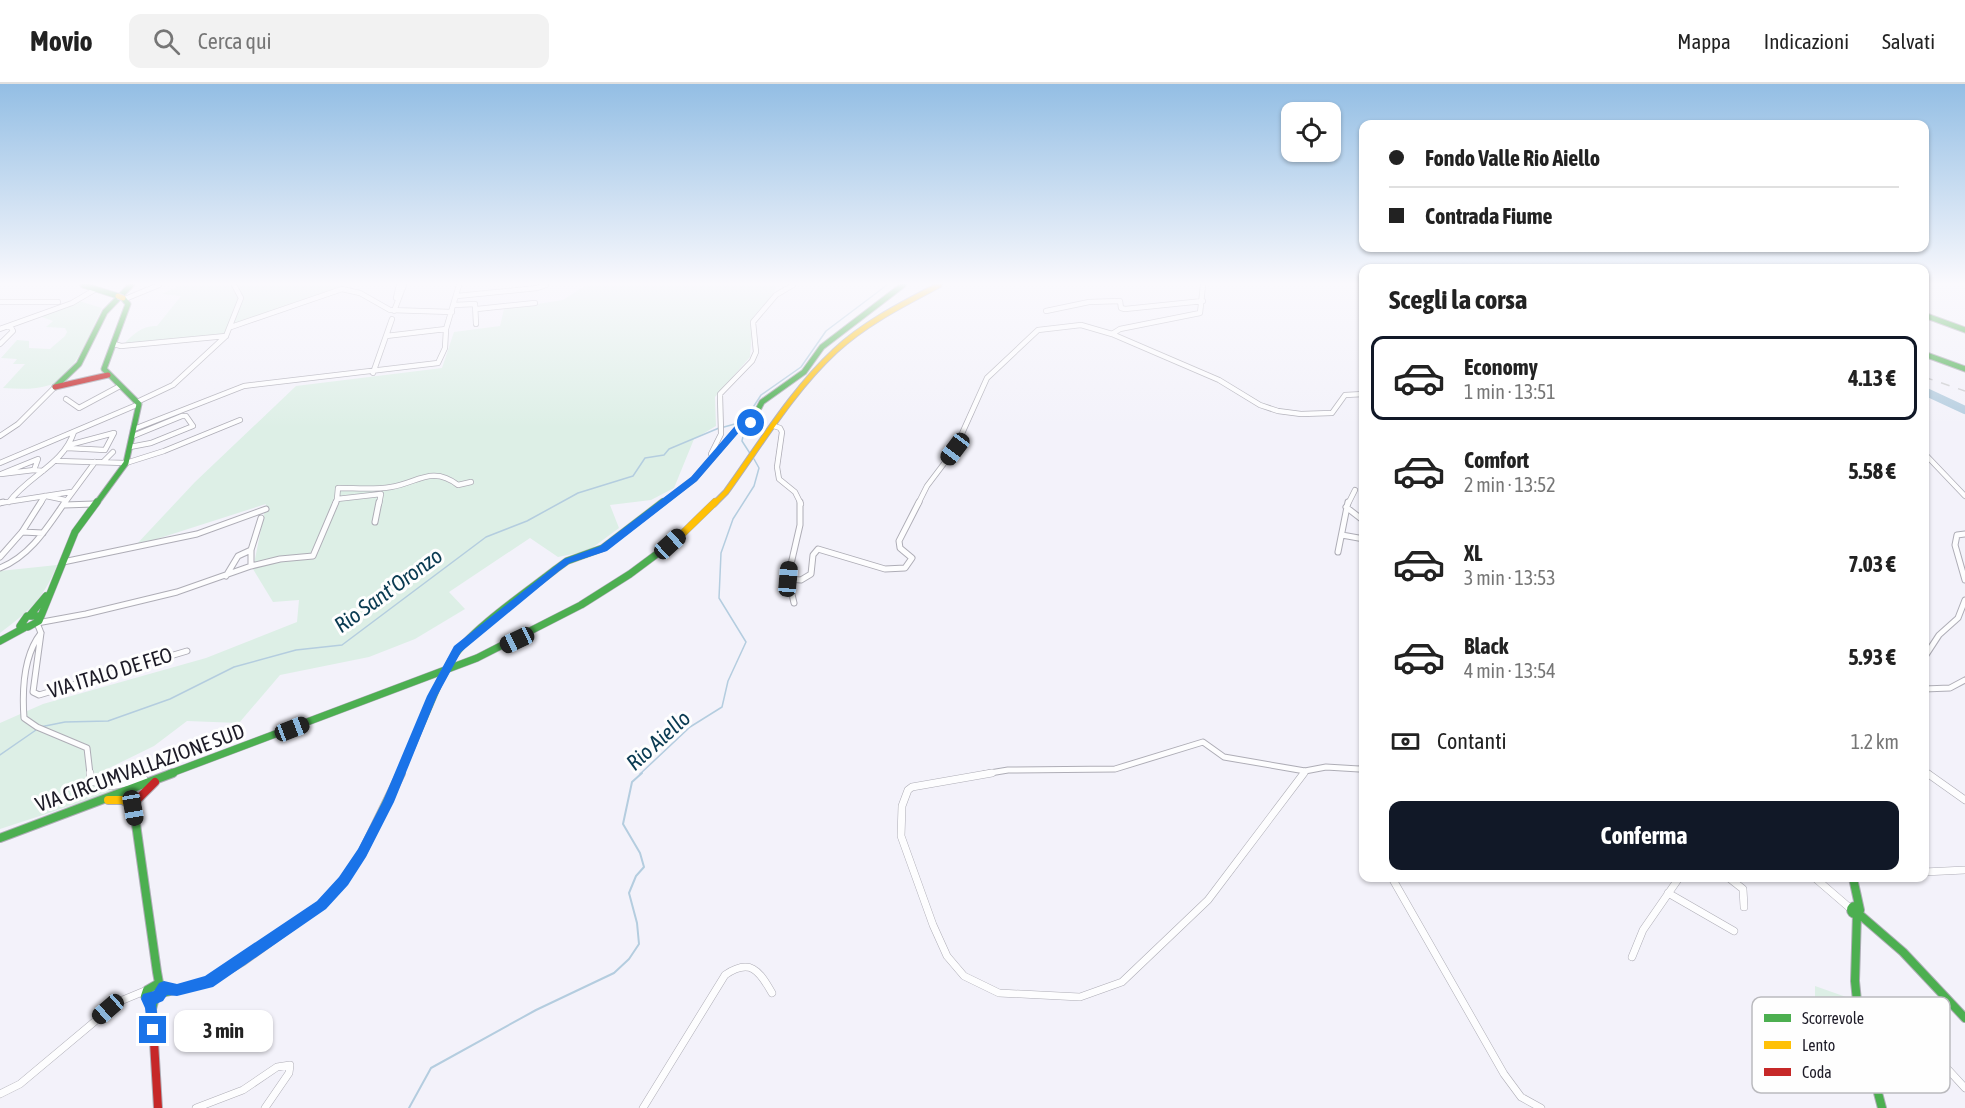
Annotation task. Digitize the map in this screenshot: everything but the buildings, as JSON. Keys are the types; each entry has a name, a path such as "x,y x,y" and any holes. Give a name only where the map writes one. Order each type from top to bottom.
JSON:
{"main road":[{"path":"55,387 79,364 95,333"},
{"path":"0,640 22,625 38,620 75,532 126,463 138,403 104,369 118,333"},
{"path":"154,992 177,990 208,982 243,961 321,905 343,881 362,853 388,802 439,683 458,649 567,561 603,548 694,479 742,426 751,423 762,402 804,372 822,347 841,333"},
{"name":"VIA CIRCUMVALLAZIONE SUD","path":"0,837 160,779 477,658 537,631 589,602 656,557 712,507 753,459 809,378 837,348 858,333"},
{"path":"1929,354 1965,368"},
{"path":"55,387 108,375"},
{"path":"22,625 51,590"},
{"path":"30,615 38,620"},
{"path":"133,808 145,791 160,779"},
{"path":"131,789 157,972 152,1008 158,1108"},
{"path":"96,802 123,800 133,808"},
{"path":"1855,882 1857,997"},
{"path":"1856,910 1903,952 1945,997"},
{"path":"1950,1002 1965,1018"},
{"path":"1878,1093 1882,1108"}],"street":[{"path":"0,344 11,333"},
{"path":"0,463 74,432 173,385 228,333"},
{"path":"373,373 387,333"},
{"path":"386,336 414,333"},
{"path":"134,432 244,389 433,365 440,360 445,348 446,333"},
{"path":"713,456 711,454 721,434 720,394 752,361 756,352 754,333"},
{"path":"788,579 801,580 811,574 813,555 818,549 825,549 862,563 893,569 905,568 912,558 900,548 899,541 927,486 955,449 987,378 1035,333"},
{"path":"1108,333 1219,380 1260,405 1278,411 1324,414 1336,410 1346,394 1359,394"},
{"path":"114,344 121,346 226,336"},
{"path":"66,399 80,408 120,386"},
{"path":"0,436 18,424 55,387"},
{"path":"130,447 151,443 193,426 186,416 182,416 134,432"},
{"path":"57,461 126,463 153,455 240,420"},
{"path":"774,426 780,428 782,432 777,467 779,479 798,495 801,502 800,522 790,559 788,579 795,595 794,603"},
{"path":"3,503 19,487 57,461 68,447 74,432"},
{"path":"68,447 114,433 105,450"},
{"path":"82,448 85,442"},
{"path":"68,447 113,452 103,462"},
{"path":"1929,458 1965,495"},
{"path":"1,474 38,459 34,470"},
{"path":"0,568 15,562 43,533 95,462"},
{"path":"1,474 43,471"},
{"path":"38,620 86,614 165,594 251,566 280,559 313,556 337,499 338,488 391,487 426,475 448,477 458,484 471,482"},
{"path":"1338,552 1346,507 1355,490"},
{"path":"3,503 71,492"},
{"path":"337,499 381,494 375,522"},
{"path":"45,496 64,503 94,504"},
{"path":"0,557 22,532 45,496"},
{"path":"1346,507 1359,517"},
{"path":"63,562 196,534 266,509"},
{"path":"251,566 251,550 261,518"},
{"path":"22,532 43,533"},
{"path":"1965,534 1957,535 1956,545 1965,580"},
{"path":"1342,535 1359,537"},
{"path":"226,576 238,556 251,550"},
{"path":"1929,650 1939,635 1959,618 1965,600"},
{"name":"VIA ITALO DE FEO","path":"38,620 41,633 33,692 39,695 187,651"},
{"path":"41,633 31,647 24,696 24,718 33,727 52,732 87,748 91,781 111,786 160,779"},
{"path":"1929,689 1950,688 1965,680"},
{"path":"1305,771 1208,900 1122,982 1080,997 999,993 964,976 948,956 933,925 901,836 902,806 908,790 920,784 947,779 1018,769 1115,769 1203,742 1224,757 1305,771 1319,768 1359,769"},
{"path":"1929,775 1965,800"},
{"path":"1929,872 1965,870"},
{"path":"1394,882 1504,1074 1521,1097 1541,1108"},
{"path":"1632,957 1643,930 1676,882"},
{"path":"1734,882 1747,893 1744,907"},
{"path":"1820,882 1856,910"},
{"path":"1668,893 1734,931"},
{"path":"643,1108 725,975 742,966 752,967 761,973 772,993"},
{"path":"0,1094 20,1084 113,1006 136,995 154,992"},
{"path":"196,1108 241,1092 282,1064 290,1065 289,1073 265,1108"},
{"path":"1950,1072 1965,1088"}],"shaded area":[{"path":"67,333 90,333 74,364 58,381 44,387 3,388 25,364 13,364 17,359 1,358 17,340 29,341 29,348 50,349"},
{"path":"137,333 228,333 225,335 124,344"},
{"path":"454,333 752,333 750,357 715,397 716,426 694,439 674,488 651,500 610,505 619,528 588,551 558,557 530,538 449,592 465,609 415,639 369,657 280,675 239,723 187,721 154,746 97,774 116,791 0,829 0,723 43,704 206,658 297,622 299,600 273,602 253,569 266,504 135,546 195,482 296,386 442,368"},
{"path":"57,565 34,604 0,633 0,571"},
{"path":"1815,986 1846,997 1815,997"}],"waterway":[{"name":"Rio Aiello","path":"743,423 761,395 801,367 825,333"},
{"path":"1929,393 1965,410"},
{"name":"Rio Sant'Oronzo","path":"724,427 742,422"},
{"name":"Rio Aiello","path":"745,427 742,441 751,455"},
{"name":"Rio Sant'Oronzo","path":"40,727 65,722 108,721 170,699 234,667 296,650 342,645 486,537 527,521 578,493 633,476 645,458 664,455 669,449 719,428"},
{"name":"Rio Aiello","path":"640,774 690,727 722,707 728,681 746,642 719,598 721,553 733,519 754,486 759,468 754,459"},
{"name":"Rio Sant'Oronzo","path":"0,755 36,730"},
{"name":"Rio Aiello","path":"409,1108 431,1068 536,1010 614,973 629,959 639,944 637,923 629,893 636,876 644,867 640,853 623,824 632,782 642,773"}],"railway":[{"path":"1929,379 1965,391"}],"traffic: fast":[{"path":"55,387 79,364 95,333"},
{"path":"40,616 27,616 20,626 28,627 39,621 75,532 126,463 139,404 104,369 117,333"},
{"path":"452,659 458,649 476,633 556,569 567,561 603,548 694,479 738,428 751,423 762,402 804,372 822,347 841,333"},
{"path":"1929,356 1965,369"},
{"path":"0,838 477,658 581,605 630,574 677,539"},
{"path":"30,615 46,596"},
{"path":"0,641 24,628"},
{"path":"439,683 452,659"},
{"path":"162,993 208,982 243,961 321,905 343,881 362,853 388,803 439,683"},
{"path":"131,789 157,972 159,983 164,988 155,998 152,1009"},
{"path":"1854,882 1860,910"},
{"path":"1855,906 1859,910 1855,914 1851,910 1855,906"},
{"path":"1857,914 1857,997"},
{"path":"1859,914 1903,952 1945,997"},
{"path":"151,1000 145,996 147,990 159,983"},
{"path":"1950,1002 1965,1018"},
{"path":"1878,1093 1882,1108"}],"traffic: slow":[{"path":"677,539 726,492 808,380 836,350 859,333"},
{"path":"108,800 123,800 133,807"}],"traffic: jam":[{"path":"55,387 108,375"},
{"path":"133,808 138,799 155,782"},
{"path":"148,999 152,1009 158,1108"}],"route":[{"path":"153,1030 152,1008 148,999 158,997 164,988 177,990 208,982 243,961 321,905 343,881 362,853 388,802 432,696 458,649 567,561 593,554 603,548 694,479 738,428 751,423"}]}
